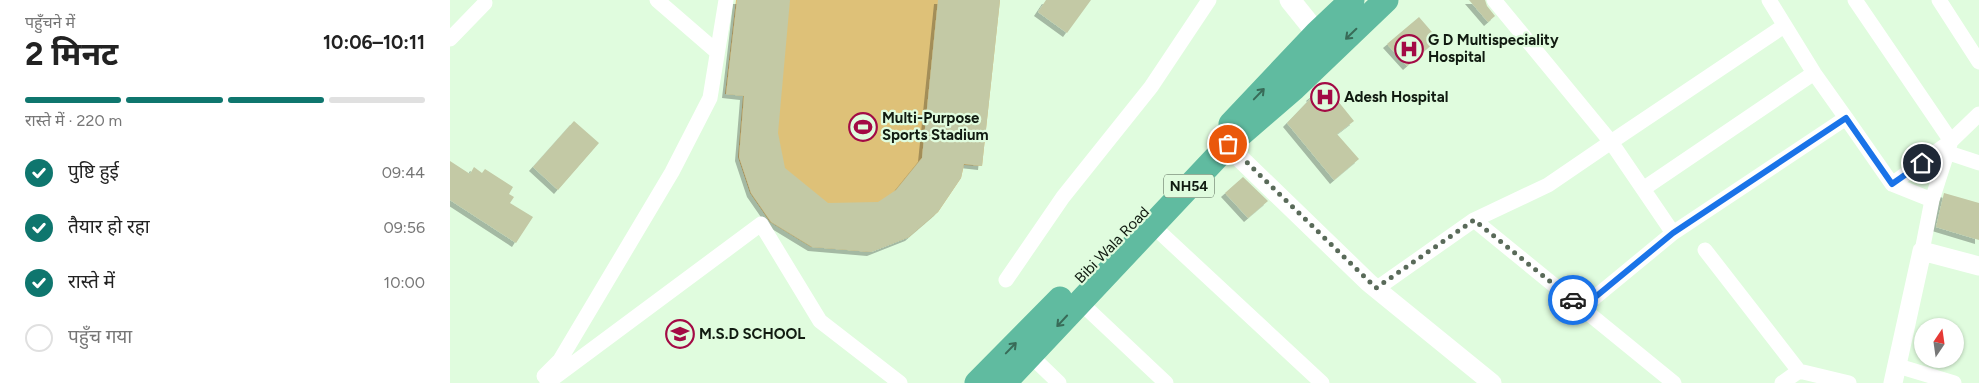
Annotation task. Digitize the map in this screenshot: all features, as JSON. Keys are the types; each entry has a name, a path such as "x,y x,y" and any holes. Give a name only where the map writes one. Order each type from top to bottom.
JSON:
{"highway":[{"name":"Bibi Wala Road","path":"977,383 1324,43 1352,0"},
{"name":"NH54","path":"1324,43 1386,0"},
{"name":"NH54","path":"1004,383 1152,226 1223,141"}],"main road":[{"path":"1290,0 1324,43"}],"street":[{"path":"657,0 717,52"},
{"path":"538,383 560,360 672,172 710,98 726,0"},
{"path":"1006,280 1063,197 1151,87 1209,0"},
{"path":"1494,0 1611,142 1673,233"},
{"path":"1769,0 1814,74 1892,184 1932,200"},
{"path":"1855,0 1950,147 1979,163"},
{"path":"1939,0 1979,62"},
{"path":"450,39 485,3"},
{"path":"1376,288 1474,220 1548,185 1784,26"},
{"path":"1643,189 1814,74"},
{"path":"1892,184 1950,147 1979,114"},
{"path":"1582,308 1673,233 1846,118"},
{"path":"1223,141 1376,288 1492,383"},
{"path":"1950,147 1932,200 1895,375 1954,383"},
{"path":"1474,220 1674,383"},
{"path":"547,383 760,224 820,321 900,383"},
{"path":"1152,226 1322,383"},
{"path":"1705,250 1799,371 1850,383"},
{"path":"1922,251 1979,266"},
{"path":"1080,302 1166,383"},
{"path":"1030,355 1059,383"},
{"path":"1782,383 1799,371"}],"shaded area":[{"name":"Multi-Purpose Sports Stadium","path":"736,0 1000,0 982,166 964,165 961,178 938,212 909,237 870,252 811,247 770,222 750,193 738,157 743,96 725,94"}],"building":[{"path":"737,0 790,0 778,133 785,168 828,203 878,202 896,190 922,158 938,0 1000,0 982,166 964,164 961,178 938,212 909,237 871,252 812,247 771,222 751,193 739,157 744,96 726,94"},
{"path":"1046,0 1091,0 1067,33 1038,12"},
{"path":"1469,0 1485,0 1495,16 1488,22"},
{"path":"1419,17 1438,39 1407,66 1387,44"},
{"path":"1325,85 1354,121 1337,134 1359,159 1334,180 1287,123 1310,97"},
{"path":"574,121 599,143 558,190 533,167"},
{"path":"450,161 470,174 474,167 482,173 485,169 513,187 509,194 514,197 510,203 533,217 516,243 450,200"},
{"path":"1243,177 1268,201 1248,218 1225,193"},
{"path":"1944,193 1979,203 1979,240 1936,227"}],"way so far":[{"path":"1228,144 1376,288 1474,220 1573,300"}],"place":[{"name":"G D Multispeciality Hospital","path":"1409,49"},
{"name":"Adesh Hospital","path":"1325,97"},
{"name":"Multi-Purpose Sports Stadium","path":"863,127"},
{"name":"M.S.D SCHOOL","path":"680,334"}],"route":[{"path":"1573,300 1582,308 1673,233 1846,118 1892,184 1922,163"}]}
